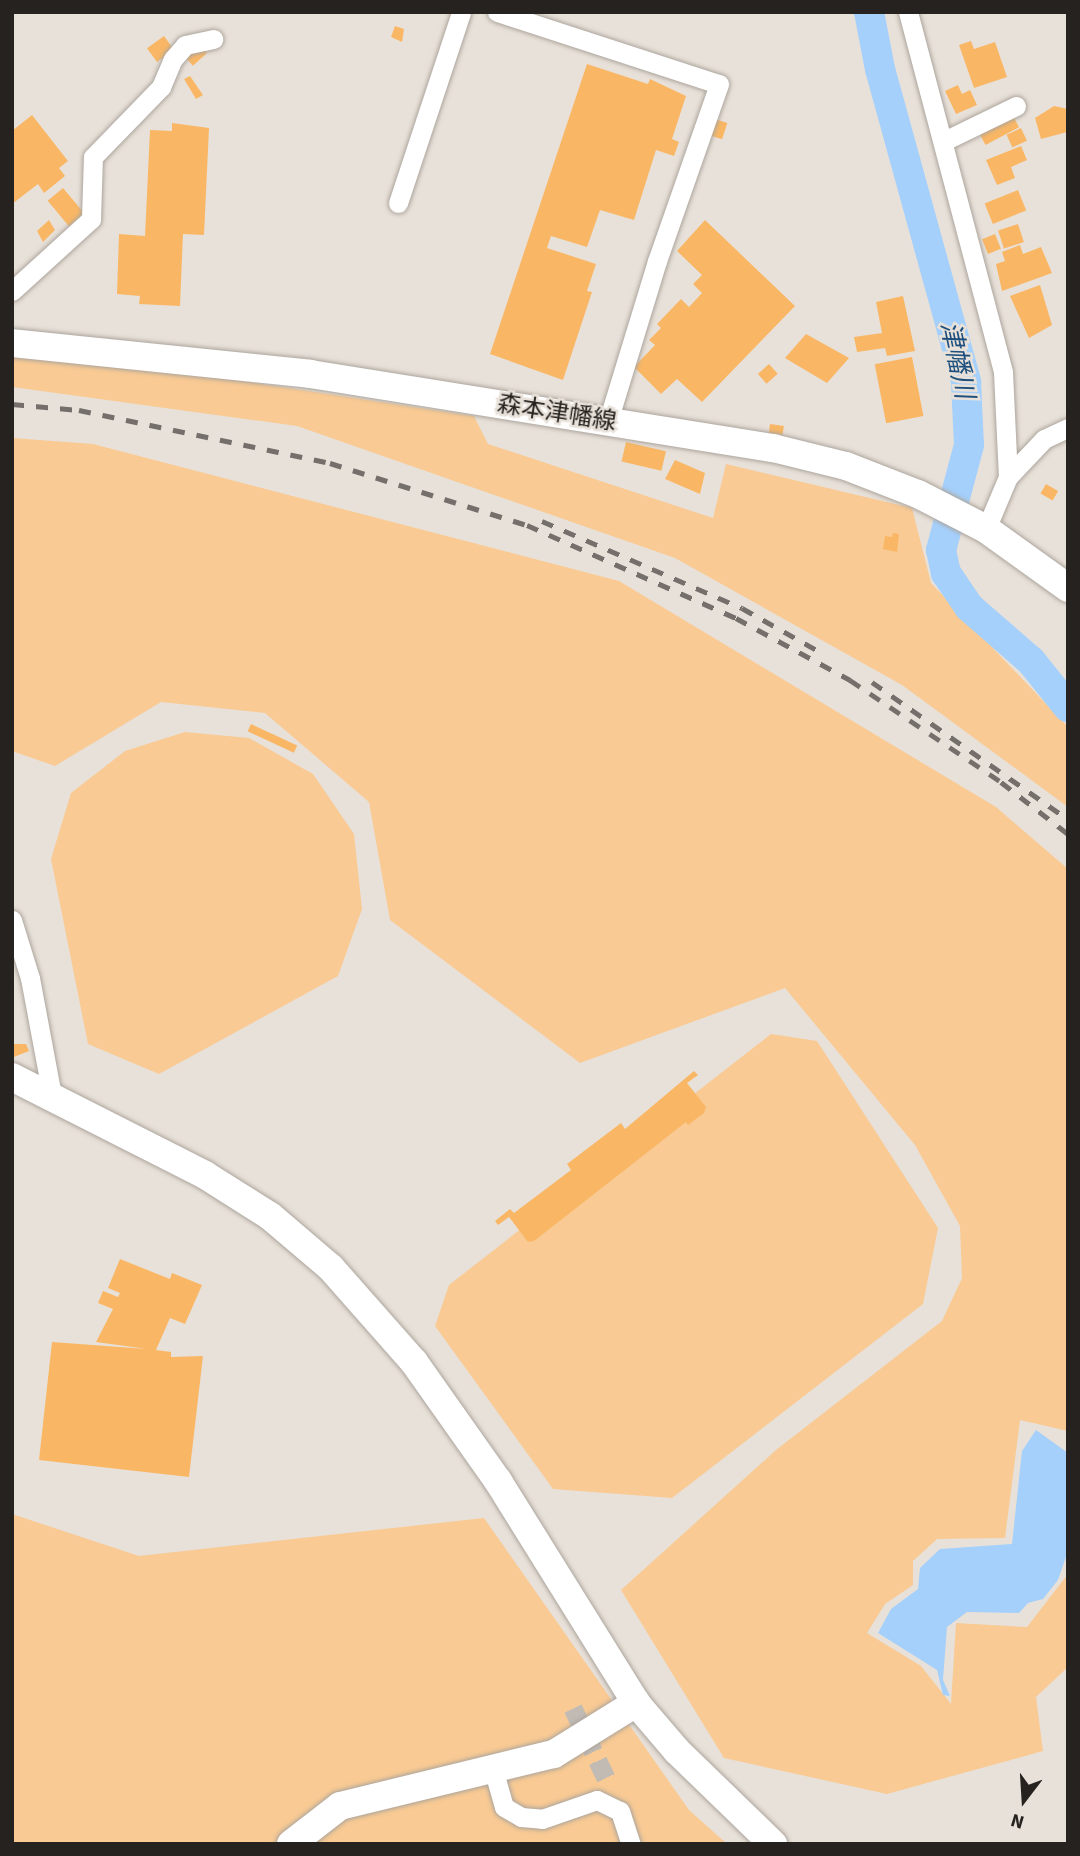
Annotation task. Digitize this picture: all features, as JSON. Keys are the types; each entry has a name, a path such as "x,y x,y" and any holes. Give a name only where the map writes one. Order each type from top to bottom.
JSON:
{"street":[{"path":"398,203 461,12"},
{"path":"498,12 719,84 657,261 608,421"},
{"path":"908,12 1003,372 1008,477"},
{"path":"12,291 91,219 93,158 161,87 173,59 186,45 213,39"},
{"path":"944,141 1016,106"},
{"name":"森本津幡線","path":"12,342 310,374 773,448 846,466 918,494 986,529 1068,588"},
{"path":"986,529 1008,477 1044,439 1068,428"},
{"path":"12,920 30,978 52,1096"},
{"path":"12,1077 205,1175 270,1216 331,1268 414,1363 498,1481 636,1703 677,1751 773,1844"},
{"path":"290,1844 340,1806 494,1772 554,1754 636,1703"},
{"path":"494,1772 504,1807 522,1817 542,1819 597,1800 620,1811 631,1844"}],"shaded area":[{"path":"12,357 170,370 474,416 488,444 713,518 726,464 912,508 931,583 1068,727 1068,807 902,685 675,558 297,426 12,387"},
{"path":"12,438 93,444 619,581 996,807 1068,869 1068,1431 1020,1420 1005,1538 937,1539 913,1561 913,1585 885,1604 867,1633 921,1666 951,1704 956,1623 1027,1627 1068,1574 1068,1667 1036,1697 1043,1751 887,1794 724,1758 621,1590 776,1450 942,1321 962,1278 960,1226 915,1145 785,988 580,1063 390,920 369,802 265,713 161,702 55,766 12,751"},
{"path":"185,732 249,738 313,774 354,834 362,909 338,976 159,1074 88,1044 51,859 71,793 125,751"},
{"path":"771,1034 817,1041 938,1228 923,1304 672,1498 553,1489 435,1326 449,1285"},
{"path":"12,1514 139,1556 484,1518 689,1810 727,1844 12,1844"}],"water":[{"path":"1036,1430 1068,1453 1068,1551 1058,1580 1043,1599 1028,1603 1019,1613 967,1612 947,1627 943,1680 950,1696 943,1695 937,1670 878,1633 891,1609 918,1589 920,1568 940,1549 1012,1544 1022,1451"}],"building":[{"path":"395,26 404,29 402,42 391,37"},
{"path":"164,36 174,50 157,62 147,48"},
{"path":"971,41 974,49 995,42 1007,77 974,88 959,45"},
{"path":"199,44 207,53 193,66 185,57"},
{"path":"587,64 648,84 650,79 686,96 672,139 679,142 674,156 656,150 634,220 600,210 587,247 551,236 547,248 596,264 587,291 592,292 563,380 490,354"},
{"path":"190,76 203,95 196,99 184,79"},
{"path":"958,85 962,94 970,90 977,105 956,114 945,91"},
{"path":"1054,106 1068,109 1067,132 1041,139 1035,118"},
{"path":"1012,114 1019,127 985,145 978,132"},
{"path":"32,115 68,161 59,168 65,176 44,193 38,184 12,204 12,131"},
{"path":"715,119 727,123 722,139 710,135"},
{"path":"172,123 209,128 204,235 183,234 180,306 139,304 140,296 117,294 119,234 145,236 150,130 172,131"},
{"path":"1021,128 1027,141 1012,147 1006,135"},
{"path":"1021,146 1027,160 1011,167 1015,178 997,185 986,160"},
{"path":"63,188 84,213 69,226 48,201"},
{"path":"1018,190 1026,210 993,224 985,203"},
{"path":"49,220 55,230 43,242 37,231"},
{"path":"705,220 795,306 702,402 677,379 661,394 634,367 655,345 649,340 661,328 657,324 681,299 689,307 702,293 693,284 702,275 677,251"},
{"path":"1018,224 1024,242 1004,249 998,230"},
{"path":"995,234 1001,249 988,254 982,239"},
{"path":"1020,245 1023,254 1041,247 1052,273 1002,291 996,264 1005,261 1002,252"},
{"path":"1040,285 1052,325 1029,338 1010,296"},
{"path":"903,296 915,351 887,356 885,348 857,352 854,337 882,333 876,302"},
{"path":"806,334 849,358 827,383 785,358"},
{"path":"912,357 923,416 886,423 875,364"},
{"path":"769,364 778,374 767,384 758,374"},
{"path":"770,424 784,426 783,435 769,433"},
{"path":"626,442 666,451 661,471 622,461"},
{"path":"675,460 705,473 700,494 665,479"},
{"path":"1046,484 1058,491 1053,501 1040,494"},
{"path":"893,533 899,534 897,552 883,549 885,536 892,537"},
{"path":"251,724 297,746 294,753 248,731"},
{"path":"12,1044 26,1044 29,1051 14,1057"},
{"path":"694,1071 698,1075 687,1083 706,1107 704,1113 688,1125 686,1122 534,1241 528,1242 509,1217 498,1225 495,1221 510,1209 514,1213 571,1170 567,1164 621,1123 625,1129"},
{"path":"120,1259 170,1279 172,1273 202,1285 185,1324 170,1318 156,1350 171,1352 171,1357 203,1356 189,1477 39,1460 52,1342 147,1349 96,1342 113,1309 98,1303 103,1291 118,1297 120,1293 108,1288"}],"waterway":[{"name":"津幡川","path":"869,12 880,69 966,382 969,445 941,550 946,573 969,607 1031,661 1068,707"}],"tunnel":[{"path":"573,1708 608,1782"}],"railway":[{"path":"12,404 79,410 330,463 527,525 736,618 850,680 1001,782 1068,834"},
{"path":"542,521 742,608 820,652"},
{"path":"872,682 1068,819"}]}
